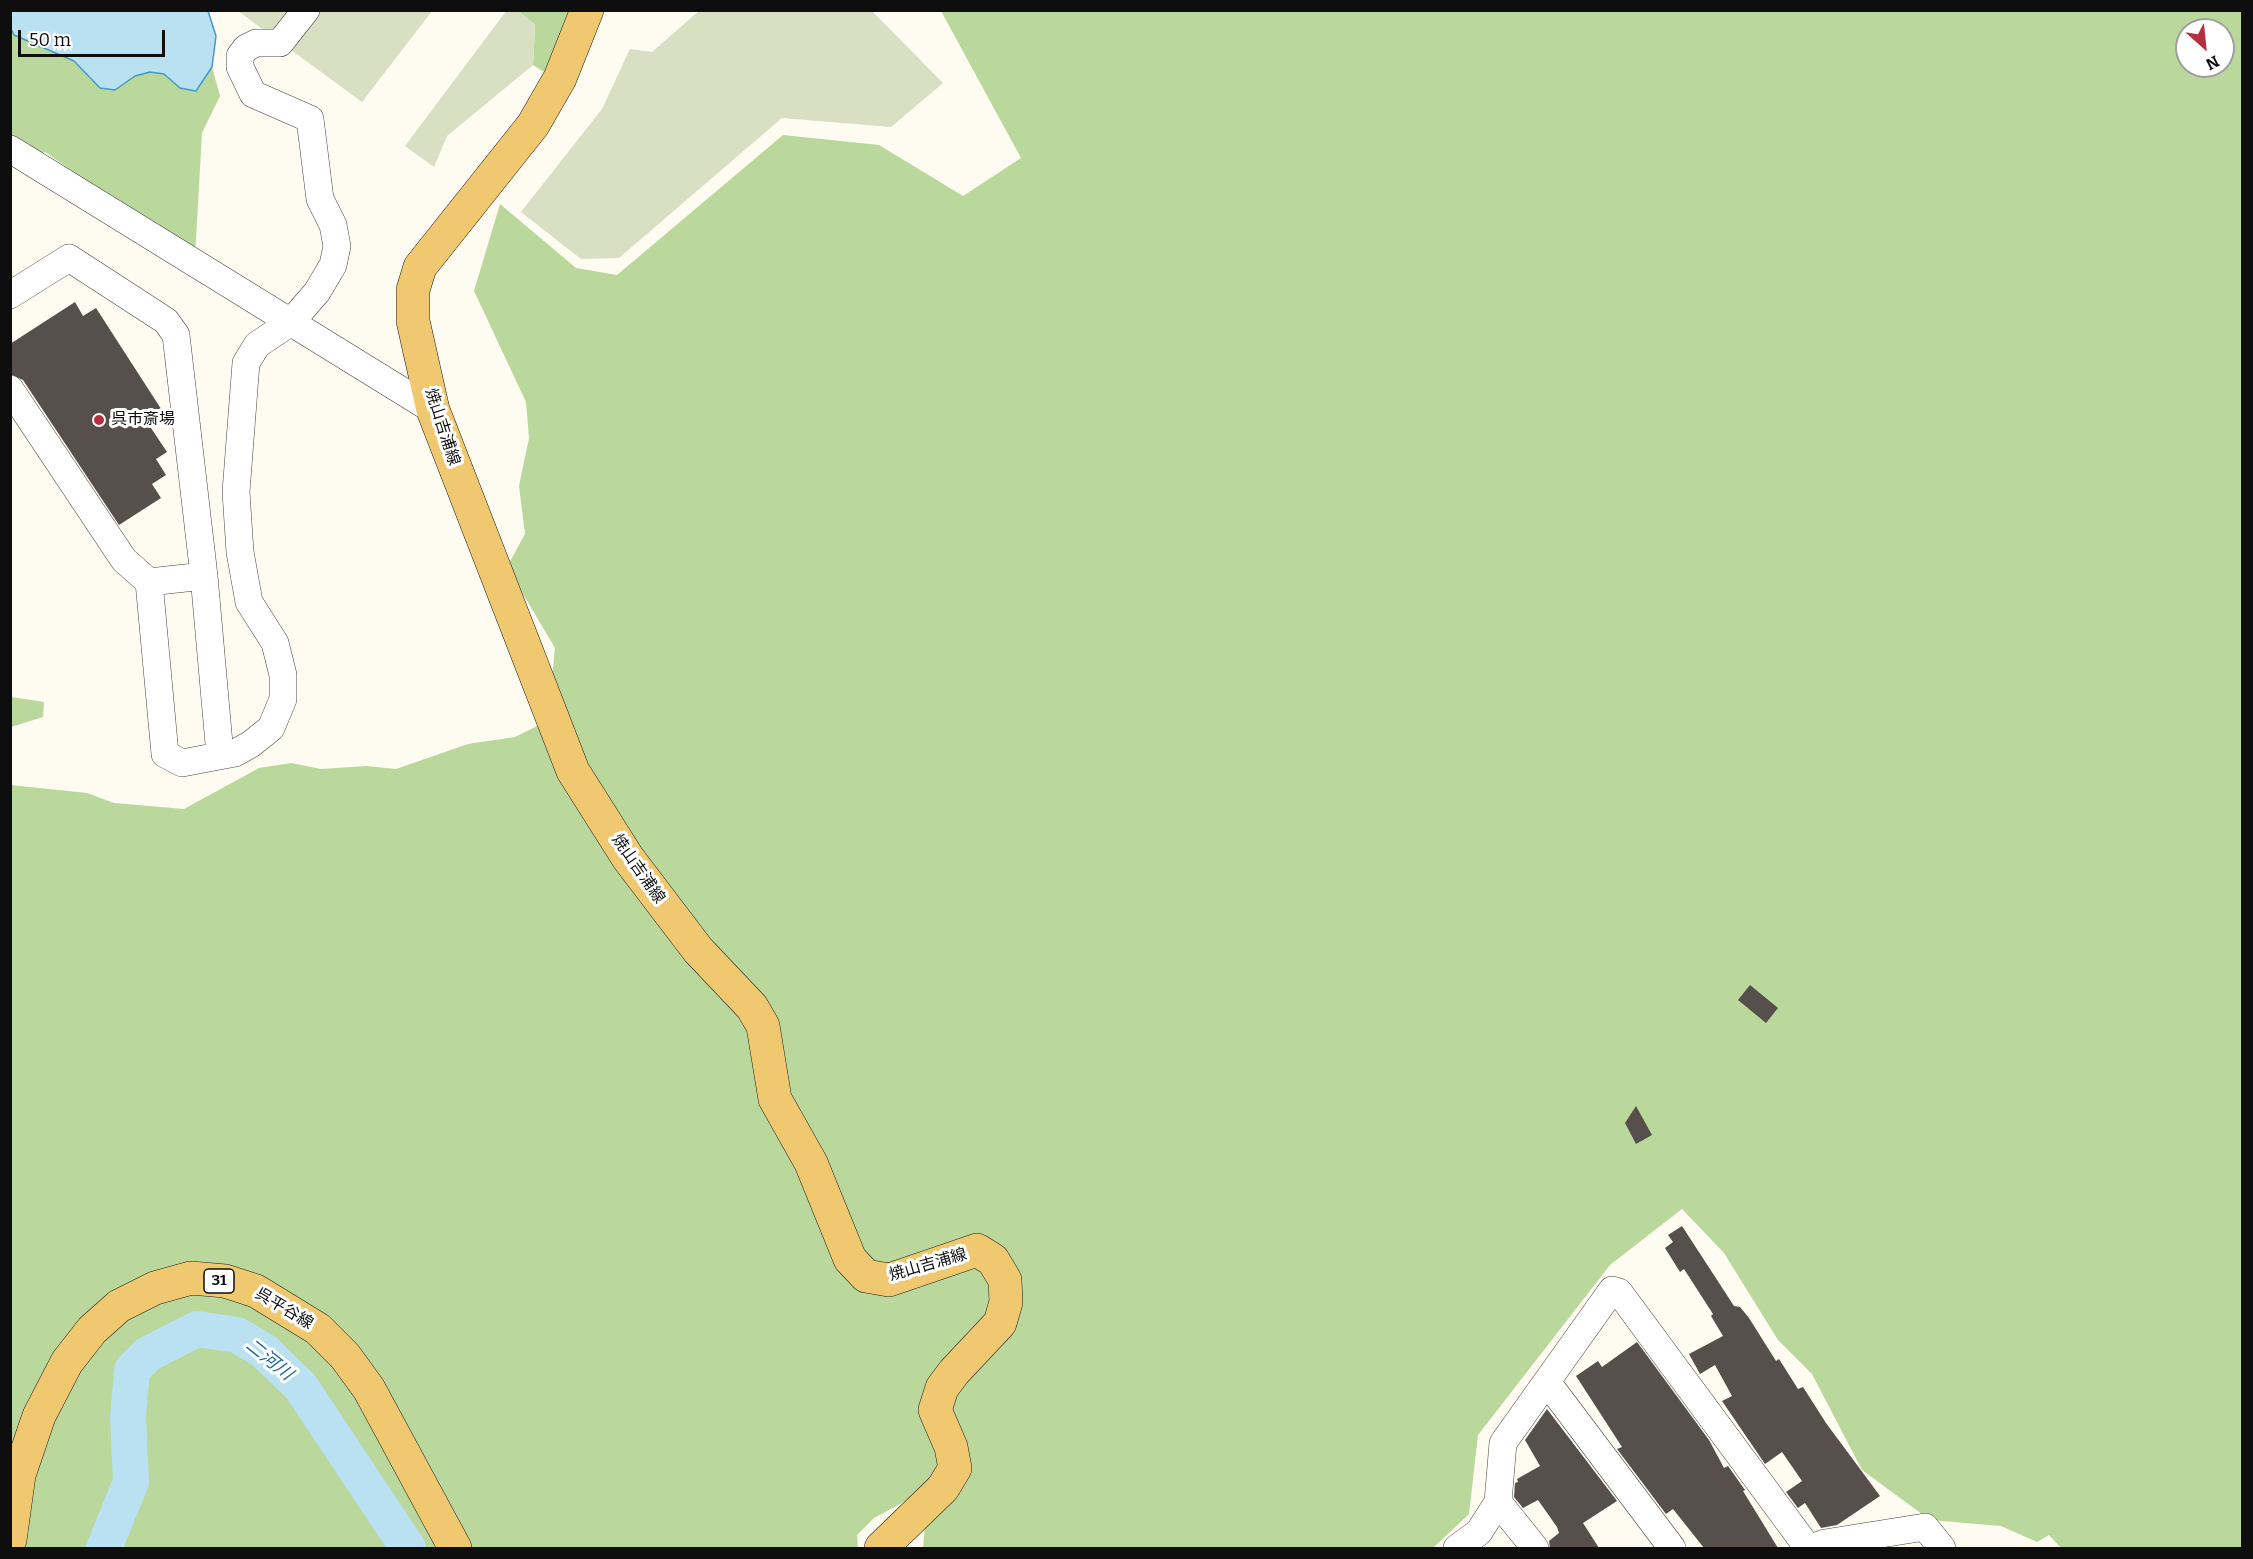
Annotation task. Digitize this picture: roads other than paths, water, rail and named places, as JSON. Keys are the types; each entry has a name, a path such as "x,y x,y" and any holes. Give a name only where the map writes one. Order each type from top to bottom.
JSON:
{"main road":[{"name":"焼山吉浦線","path":"587,10 560,78 533,125 420,267 413,290 413,321 434,410 573,771 628,858 698,950 752,1007 763,1026 775,1099 811,1163 850,1258 866,1276 889,1280 977,1250 993,1260 1005,1280 1006,1302 1000,1323 942,1388 935,1410 951,1447 955,1468 943,1488 885,1547"},
{"name":"呉平谷線","path":"10,1540 22,1465 39,1416 67,1362 92,1330 119,1306 155,1288 191,1278 225,1281 256,1290 318,1329 345,1356 369,1389 455,1548"}],"street":[{"path":"10,389 124,560 149,582 165,754 183,763 235,753 251,744 271,728 283,699 283,675 274,643 249,602 240,552 236,492 246,363 257,345 291,322 317,292 333,265 337,246 333,225 320,199 310,119 253,94 240,67 240,56 246,48 256,43 280,43 306,10"},
{"path":"10,149 434,410"},
{"path":"10,295 69,258 166,321 176,334 204,576 220,755"},
{"path":"149,582 204,576"},
{"path":"1457,1548 1479,1532 1498,1502 1503,1443 1612,1290 1619,1292 1810,1548 1925,1527 1942,1548"},
{"path":"1547,1382 1672,1548"},
{"path":"1498,1502 1535,1548"}],"water":[{"path":"10,11 208,11 216,36 212,67 196,91 180,88 164,74 150,72 135,76 115,90 100,88 74,61 14,35 11,29"}],"waterway":[{"name":"二河川","path":"104,1548 131,1482 128,1417 132,1370 148,1354 197,1329 237,1335 264,1351 301,1387 408,1548"}],"place":[{"name":"呉市斎場","path":"99,420"}]}
